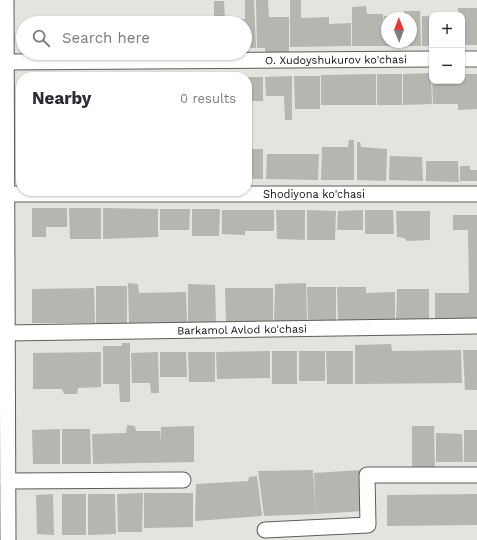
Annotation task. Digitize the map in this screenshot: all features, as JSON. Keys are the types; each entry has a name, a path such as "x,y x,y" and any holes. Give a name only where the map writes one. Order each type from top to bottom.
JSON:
{"street":[{"path":"6,0 3,62 6,194 3,245 7,333 4,419 8,482 8,540"},
{"name":"O. Xudoyshukurov ko'chasi","path":"3,62 429,59"},
{"path":"465,59 477,59"},
{"name":"Shodiyona ko'chasi","path":"6,194 16,194"},
{"name":"Shodiyona ko'chasi","path":"252,194 477,194"},
{"name":"Barkamol Avlod ko'chasi","path":"7,333 477,326"},
{"path":"265,530 368,525 367,475 477,475"},
{"path":"8,482 183,480"}],"building":[{"path":"245,0 254,0 256,48 252,48 252,16 245,16"},
{"path":"256,0 268,0 269,17 289,17 289,55 265,56 265,48 257,48"},
{"path":"290,0 301,0 301,18 329,17 329,24 351,23 351,46 290,47"},
{"path":"214,1 224,1 225,16 214,16"},
{"path":"366,6 367,14 381,14 381,46 352,46 352,7"},
{"path":"458,8 477,8 477,45 465,45 465,12 458,12"},
{"path":"404,11 420,11 421,46 417,46 417,12"},
{"path":"422,16 429,16 429,46 422,46"},
{"path":"429,73 429,84 431,84 432,104 403,105 403,74"},
{"path":"376,74 376,105 321,105 321,75"},
{"path":"377,74 402,74 402,105 377,105"},
{"path":"465,74 477,74 477,109 458,110 458,104 433,104 432,84 465,84"},
{"path":"292,76 292,120 285,120 284,96 266,96 265,77"},
{"path":"294,76 320,76 320,109 295,109"},
{"path":"252,77 263,77 263,101 252,101"},
{"path":"349,140 354,140 354,180 321,180 322,147 348,147"},
{"path":"357,142 360,142 361,147 387,149 386,181 357,180"},
{"path":"252,149 263,149 263,179 252,179"},
{"path":"267,154 319,154 318,180 266,179"},
{"path":"390,156 422,157 423,181 389,180"},
{"path":"426,161 458,161 459,182 426,181"},
{"path":"460,166 470,166 470,170 477,170 477,181 460,181"},
{"path":"32,208 67,208 67,227 46,227 46,237 32,237"},
{"path":"69,208 101,208 101,239 70,239"},
{"path":"103,208 158,209 158,237 103,239"},
{"path":"160,209 190,209 189,230 160,230"},
{"path":"192,209 220,209 219,236 192,236"},
{"path":"222,210 274,210 274,231 245,231 245,235 222,234"},
{"path":"276,210 305,210 305,240 277,239"},
{"path":"307,210 336,211 335,240 307,240"},
{"path":"363,210 363,230 337,230 338,211"},
{"path":"365,210 393,210 394,234 365,234"},
{"path":"396,211 430,211 430,240 407,241 404,238 397,237"},
{"path":"453,215 477,215 477,322 435,322 435,293 469,293 468,230 453,230"},
{"path":"128,283 138,284 139,293 186,292 187,322 129,323"},
{"path":"306,283 307,322 274,321 275,284"},
{"path":"188,284 215,285 216,322 188,322"},
{"path":"96,286 127,286 127,323 96,323"},
{"path":"307,287 336,287 336,321 308,322"},
{"path":"337,287 366,287 366,293 395,292 395,321 338,321"},
{"path":"94,288 95,323 32,323 32,289"},
{"path":"225,288 273,288 273,321 226,322"},
{"path":"397,289 429,289 429,320 396,321"},
{"path":"122,343 130,343 130,402 120,402 119,384 103,384 103,346 122,346"},
{"path":"391,344 392,351 461,350 462,383 355,384 355,345"},
{"path":"463,350 477,350 477,390 465,390"},
{"path":"270,351 270,378 217,379 216,352"},
{"path":"272,351 297,351 297,384 272,384"},
{"path":"299,351 325,351 325,381 299,381"},
{"path":"326,351 353,351 353,384 327,384"},
{"path":"101,352 101,387 78,388 77,394 64,394 62,389 33,389 33,353"},
{"path":"158,352 159,393 151,393 150,383 132,383 131,353"},
{"path":"160,352 186,352 187,377 160,377"},
{"path":"188,352 215,352 215,382 189,382"},
{"path":"127,425 135,426 136,431 160,431 160,444 161,427 194,426 194,462 93,464 92,434 126,433"},
{"path":"412,426 434,426 435,472 412,471"},
{"path":"60,429 60,464 33,464 32,430"},
{"path":"62,429 90,429 91,464 62,464"},
{"path":"464,430 477,430 477,462 464,462"},
{"path":"436,433 462,434 463,462 436,462"},
{"path":"313,470 316,514 264,516 258,471"},
{"path":"361,470 364,511 316,514 314,473"},
{"path":"257,476 262,516 195,521 196,484 248,481 249,477"},
{"path":"143,493 142,532 118,532 117,494"},
{"path":"144,493 193,493 193,527 144,528"},
{"path":"53,494 54,535 37,534 36,495"},
{"path":"62,494 86,494 86,535 62,535"},
{"path":"88,494 115,494 116,534 88,535"},
{"path":"477,494 477,525 387,526 387,495"}]}
